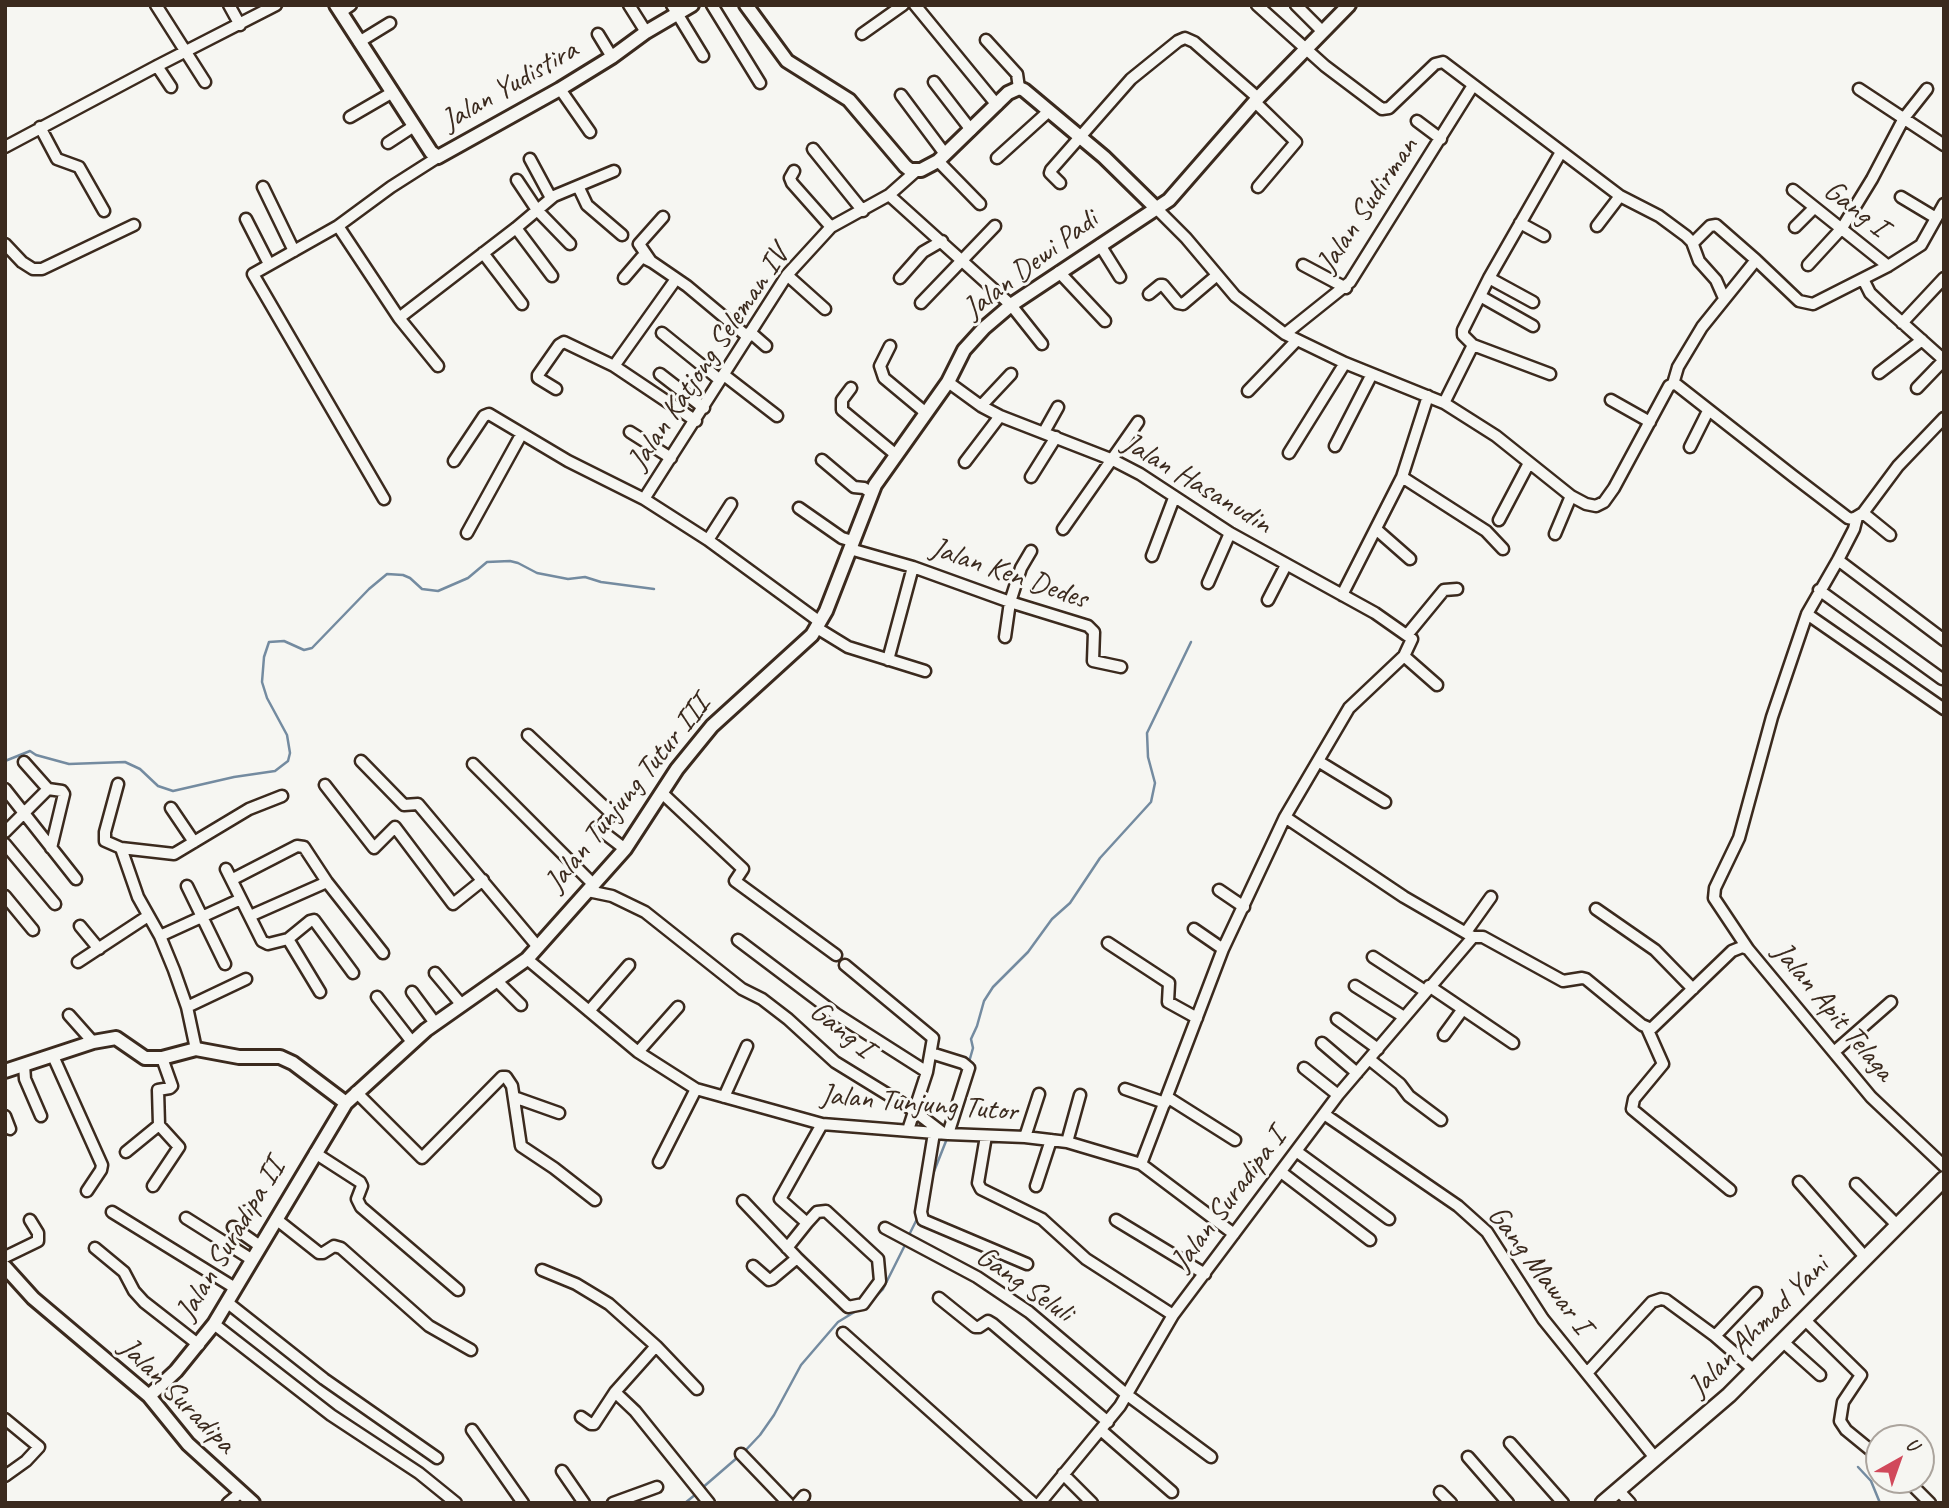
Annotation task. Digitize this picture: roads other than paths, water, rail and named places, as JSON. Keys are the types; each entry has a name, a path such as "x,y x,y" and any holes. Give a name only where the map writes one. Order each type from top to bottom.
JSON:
{"main road":[{"name":"Jalan Ahmad Yani","path":"1604,1502 1703,1419 1944,1179"}],"street":[{"path":"156,5 205,82"},
{"path":"229,5 240,25"},
{"path":"5,147 276,5"},
{"path":"629,5 646,32"},
{"name":"Jalan Yudistira","path":"343,8 359,42 431,152 438,156 560,89 612,57 675,10 692,5"},
{"path":"712,5 760,83"},
{"path":"746,5 787,61 849,100 905,166 916,171 941,157 1008,93 1019,88 1024,90 1109,161 1186,238 1235,296 1285,334 1345,363 1444,403 1496,436 1571,496 1591,506 1604,502 1669,386 1673,384 1678,367 1702,327 1756,260"},
{"path":"862,34 903,5"},
{"path":"915,5 996,105"},
{"path":"1257,5 1306,49 1382,109 1389,108 1439,62 1443,62 1472,87 1620,196 1659,215 1693,243 1699,261 1716,280 1724,298"},
{"path":"1296,5 1322,31"},
{"name":"Jalan Dewi Padi","path":"819,625 872,493 895,454 948,382 964,350 1011,305 1169,200 1256,100 1349,5"},
{"path":"675,10 703,56"},
{"path":"359,42 390,23"},
{"path":"598,34 612,57"},
{"path":"1060,183 1050,171 1131,79 1185,38 1194,42 1256,100 1296,142 1258,187"},
{"path":"986,40 1017,74 1019,88"},
{"path":"157,66 172,87"},
{"path":"934,82 971,130"},
{"name":"Jalan Sudirman","path":"1285,334 1346,288 1472,87"},
{"path":"560,89 590,132"},
{"path":"1859,89 1944,145"},
{"path":"1808,265 1842,228 1904,118 1927,89"},
{"path":"349,117 393,92"},
{"path":"901,95 941,157 979,204"},
{"path":"997,158 1049,111"},
{"path":"1417,121 1441,139"},
{"path":"388,143 414,126"},
{"path":"40,127 57,159 79,167 104,211"},
{"path":"813,149 863,211"},
{"path":"1550,374 1473,345 1463,335 1463,330 1489,278 1561,152"},
{"path":"384,499 253,276 255,271 338,226 390,187 438,156"},
{"path":"530,159 551,198"},
{"path":"399,318 551,198 614,171"},
{"name":"Jalan Katjong Seleman IV","path":"644,499 787,275 831,227 889,195 916,171"},
{"path":"794,172 790,178 792,183 831,227"},
{"path":"517,180 537,210 570,244"},
{"path":"578,186 587,205 622,235"},
{"path":"263,187 294,251"},
{"name":"Gang I","path":"1793,190 1888,266"},
{"path":"889,195 1011,305 1042,344"},
{"path":"1597,226 1620,196"},
{"path":"1901,197 1936,218"},
{"path":"1693,243 1710,226 1716,225 1803,304 1813,304 1888,266 1921,244 1944,204"},
{"path":"1796,227 1814,208"},
{"path":"652,262 639,244 663,217"},
{"path":"246,219 269,264"},
{"path":"1520,223 1544,236"},
{"path":"5,244 22,262 33,269 42,269 134,225"},
{"path":"338,226 399,318 439,366"},
{"path":"921,303 995,226"},
{"path":"516,228 552,276"},
{"path":"900,278 923,253 942,241"},
{"path":"1100,245 1120,277"},
{"path":"483,253 522,304"},
{"path":"624,278 642,257 676,279 765,346"},
{"path":"1303,265 1346,288"},
{"path":"1059,272 1105,321"},
{"path":"787,275 825,309"},
{"path":"1149,294 1163,285 1178,303 1183,304 1216,276"},
{"path":"1489,278 1533,302"},
{"path":"1902,323 1944,278"},
{"path":"614,366 676,279"},
{"path":"1863,279 1870,293 1944,360 1917,388"},
{"path":"1480,296 1533,326"},
{"path":"662,333 777,416"},
{"path":"1248,391 1297,340"},
{"path":"1878,373 1922,340"},
{"path":"556,389 538,378 538,375 561,343 614,366 696,421"},
{"path":"1444,403 1473,345"},
{"path":"890,346 880,366 884,378 926,413"},
{"path":"1289,453 1345,363"},
{"path":"660,374 704,408"},
{"path":"981,406 1011,374"},
{"path":"1335,446 1372,374"},
{"name":"Jalan Hasanudin","path":"948,382 1000,416 1113,460 1140,474 1230,533 1375,613 1410,639"},
{"path":"1673,384 1848,518 1860,515 1890,535"},
{"path":"851,388 842,400 842,410 895,454"},
{"path":"1342,594 1402,477 1428,396"},
{"path":"1611,400 1650,422"},
{"path":"1044,432 1058,407"},
{"path":"1690,447 1708,411"},
{"path":"454,461 486,414 568,461 644,499 708,540 848,647 925,671"},
{"path":"965,462 1000,416"},
{"path":"1748,949 1714,898 1715,888 1739,838 1772,717 1807,614 1860,515 1898,466 1944,418"},
{"path":"1063,529 1138,422"},
{"path":"630,432 671,458"},
{"path":"467,533 521,435"},
{"path":"1031,477 1056,437"},
{"path":"822,460 854,487 864,488 872,493"},
{"path":"1499,520 1529,463"},
{"path":"1402,477 1486,531 1503,549"},
{"path":"1555,534 1571,496"},
{"path":"1152,556 1174,498"},
{"path":"708,540 732,504"},
{"name":"Jalan Ken Dedes","path":"799,508 851,545 1010,602 1088,626 1094,632 1093,661 1121,667"},
{"path":"1377,530 1410,559"},
{"path":"1208,583 1230,533"},
{"path":"1005,637 1010,602 1021,568 1031,551"},
{"path":"1838,560 1944,640"},
{"path":"1268,600 1286,565"},
{"path":"888,660 913,567"},
{"path":"1234,1234 1141,1164 1223,948 1285,817 1349,708 1404,656 1410,639 1444,590 1457,589"},
{"path":"1819,590 1942,679"},
{"path":"1807,614 1944,709"},
{"name":"Jalan Tunjung Tutur III","path":"346,1103 435,1023 527,959 625,849 677,769 712,726 797,651 819,625"},
{"path":"1404,656 1437,685"},
{"path":"528,735 612,814 599,829 625,849"},
{"path":"360,761 404,805 418,804 538,947"},
{"path":"1318,761 1385,802"},
{"path":"24,762 48,789 64,794 51,848"},
{"path":"474,764 591,888"},
{"path":"118,784 104,838 108,843 121,848 174,854 249,809 282,796"},
{"path":"325,785 374,848 395,828 453,904 483,880"},
{"path":"5,789 76,878"},
{"path":"5,832 48,789"},
{"path":"662,793 743,869 735,881 836,955"},
{"path":"171,808 194,842"},
{"path":"1285,817 1404,897 1469,934 1483,936 1563,981 1586,979 1647,1028 1663,1063 1634,1099 1632,1109 1730,1191"},
{"path":"5,844 55,904"},
{"path":"233,879 301,846 304,847 327,882 383,953"},
{"path":"121,848 138,897 160,936 187,1007 197,1049"},
{"path":"226,869 265,943 288,939 314,920 353,973"},
{"path":"250,916 327,882"},
{"path":"187,886 225,964"},
{"name":"Gang I","path":"591,888 645,912 742,989 762,999 788,1019 835,1062 913,1111 942,1134"},
{"path":"1219,890 1244,907"},
{"path":"5,896 33,930"},
{"name":"Jalan Suradipa I","path":"1040,1503 1105,1426 1173,1315 1338,1095 1469,934 1491,897"},
{"path":"160,936 241,899"},
{"path":"1596,909 1655,950 1693,989"},
{"path":"78,961 148,916"},
{"path":"80,926 99,949"},
{"path":"1194,929 1223,948"},
{"path":"288,939 320,992"},
{"path":"738,940 836,1014 927,1072"},
{"path":"1108,943 1170,983 1168,1002 1197,1018"},
{"name":"Jalan Apit Telaga","path":"1647,1028 1652,1028 1732,951 1742,947 1748,949 1871,1097 1944,1166"},
{"path":"1373,957 1463,1009 1513,1043"},
{"name":"Jalan Tunjung Tutor","path":"527,959 638,1052 696,1089 822,1124 1067,1142 1141,1164"},
{"path":"589,1011 629,965"},
{"path":"845,965 933,1038 927,1072 908,1130"},
{"path":"435,973 461,1004"},
{"path":"187,1007 246,979"},
{"path":"497,981 521,1005"},
{"path":"1354,986 1404,1017"},
{"path":"412,992 435,1023"},
{"path":"377,997 412,1042"},
{"path":"1834,1052 1891,1002"},
{"path":"638,1052 678,1007"},
{"path":"1444,1035 1463,1009"},
{"path":"69,1015 93,1042"},
{"path":"1338,1018 1378,1049"},
{"path":"5,1071 93,1042 116,1038 145,1058 162,1058 197,1049 239,1057 287,1059 346,1103"},
{"path":"1322,1043 1357,1073"},
{"path":"724,1097 747,1046"},
{"path":"931,1053 963,1063 969,1068 942,1134 921,1212 923,1220 1027,1264"},
{"path":"52,1056 102,1165 87,1191"},
{"path":"153,1186 179,1147 159,1125 158,1091 172,1086 162,1058"},
{"path":"1369,1059 1400,1084 1411,1098 1441,1120"},
{"path":"24,1065 25,1079 41,1116"},
{"path":"1304,1068 1338,1095"},
{"path":"356,1092 420,1158 425,1157 502,1077 509,1080 521,1146 595,1200"},
{"path":"659,1161 696,1089"},
{"path":"1125,1089 1166,1100 1235,1140"},
{"path":"1025,1137 1039,1094"},
{"path":"1067,1142 1080,1095"},
{"path":"514,1097 559,1114"},
{"name":"Jalan Suradipa II","path":"149,1395 176,1371 214,1324 346,1103"},
{"name":"Gang Mawar I","path":"1324,1114 1458,1206 1487,1232 1543,1320 1656,1459"},
{"path":"5,1116 10,1129"},
{"path":"807,1223 782,1201 781,1195 822,1124"},
{"path":"126,1153 159,1125"},
{"path":"986,1136 978,1183 981,1189 1042,1220 1086,1259 1173,1315"},
{"path":"1036,1186 1051,1140"},
{"path":"1296,1151 1389,1219"},
{"path":"315,1153 360,1182 362,1186 357,1199 361,1207 458,1290"},
{"path":"1281,1172 1370,1240"},
{"path":"1799,1182 1865,1257"},
{"path":"1856,1184 1897,1225"},
{"path":"743,1201 787,1248 848,1307 863,1304 880,1281 878,1259 826,1211 817,1212 787,1248"},
{"path":"112,1212 235,1288"},
{"path":"186,1218 251,1259"},
{"path":"276,1219 319,1253 334,1246 341,1248 429,1326 471,1350"},
{"path":"5,1257 38,1241 38,1233 30,1220"},
{"path":"1116,1220 1205,1274"},
{"path":"233,1227 260,1245"},
{"name":"Gang Seluli","path":"885,1228 977,1278 1029,1312 1126,1394 1211,1458"},
{"path":"96,1248 124,1272 134,1291 144,1302 199,1345"},
{"path":"753,1266 769,1280 797,1258"},
{"path":"542,1270 576,1283 609,1304 656,1346 697,1389"},
{"name":"Jalan Suradipa","path":"7,1274 149,1395 188,1444 253,1503"},
{"path":"1715,1336 1756,1293"},
{"path":"939,1298 975,1327 988,1321 993,1324 1105,1426 1172,1492"},
{"path":"1587,1373 1656,1300 1666,1300 1715,1336 1754,1370"},
{"path":"228,1303 324,1379 438,1458"},
{"path":"1804,1319 1861,1375 1843,1402 1840,1421 1846,1430 1865,1446"},
{"path":"214,1324 331,1415 419,1474 456,1503"},
{"path":"843,1333 1033,1503"},
{"path":"1782,1342 1820,1375"},
{"path":"582,1417 594,1424 615,1392 656,1346"},
{"path":"615,1392 635,1411 709,1503"},
{"path":"5,1419 38,1447 26,1461 5,1476"},
{"path":"472,1430 523,1503"},
{"path":"1510,1443 1563,1503"},
{"path":"741,1454 788,1503"},
{"path":"1468,1457 1508,1503"},
{"path":"562,1471 584,1503"},
{"path":"1063,1474 1092,1503"},
{"path":"612,1503 657,1487"},
{"path":"1618,1490 1630,1503"},
{"path":"1440,1492 1451,1503"},
{"path":"228,1503 240,1493"}],"waterway":[{"path":"5,761 30,751 69,764 125,762 140,769 158,786 173,791 275,771 288,761 290,753 287,735 267,698 262,682 264,657 269,642 284,641 304,650 312,648 387,574 403,575 422,589 438,591 468,578 487,562 510,561 537,573 568,579 585,577 601,582 654,589"},
{"path":"969,1062 973,1048 971,1039 984,1001 993,987 1028,952 1052,919 1070,903 1100,858 1151,802 1155,783 1148,757 1147,733 1191,642"},
{"path":"931,1179 948,1136"},
{"path":"908,1237 919,1215"},
{"path":"867,1305 883,1289 906,1243"},
{"path":"743,1453 774,1415 801,1365 838,1322 861,1308"},
{"path":"701,1489 738,1457"},
{"path":"1858,1467 1871,1481 1880,1503"},
{"path":"685,1503 696,1494"}]}
